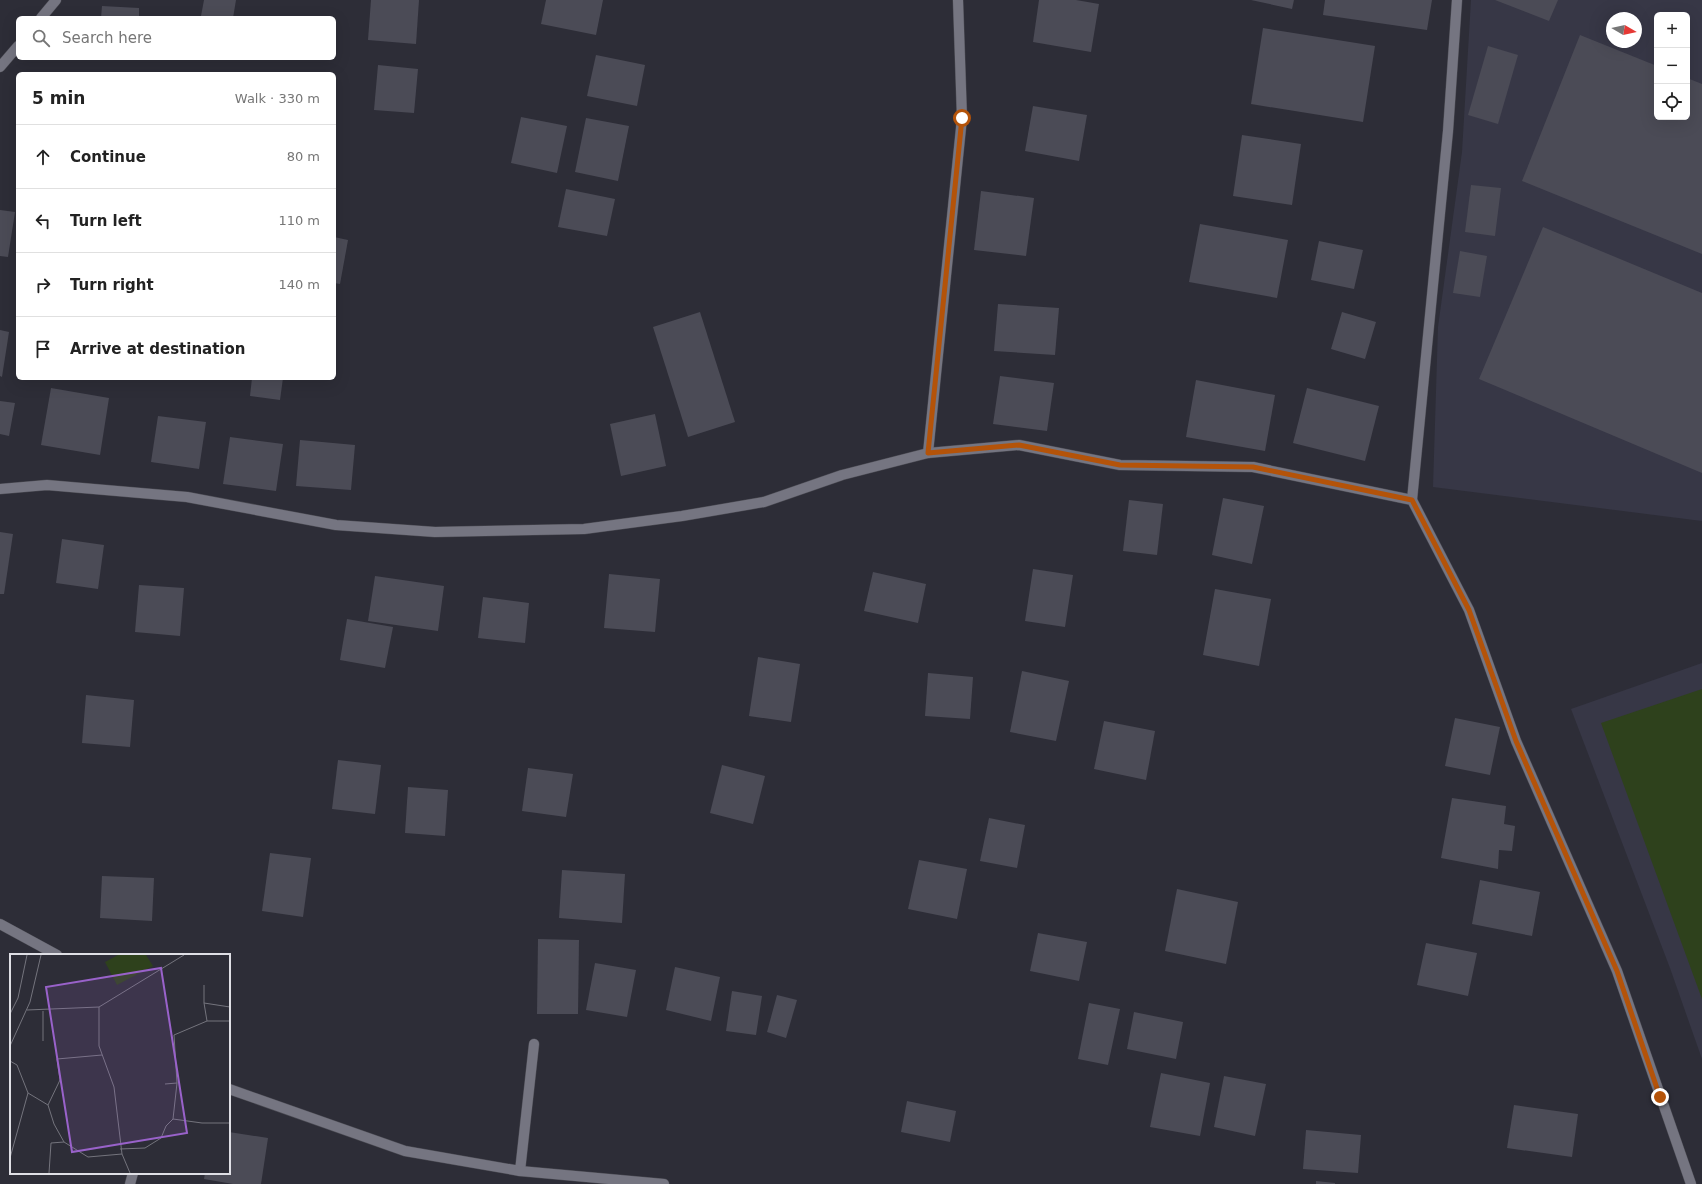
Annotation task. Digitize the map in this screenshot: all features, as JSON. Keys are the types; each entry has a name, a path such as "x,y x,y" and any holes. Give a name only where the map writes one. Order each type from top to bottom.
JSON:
{"street":[{"path":"43,16 56,0"},
{"path":"928,453 962,118 958,0"},
{"path":"1457,0 1448,138 1412,500 1469,610 1516,741 1617,971 1691,1184"},
{"path":"0,67 16,48"},
{"path":"0,489 47,485 187,497 336,525 435,532 584,529 682,516 764,502 842,475 928,453 1019,445 1120,465 1253,467 1412,500"},
{"path":"0,924 55,954"},
{"path":"520,1171 534,1044"},
{"path":"230,1089 405,1151 520,1171 664,1184"},
{"path":"130,1184 133,1174"}],"shaded area":[{"path":"1471,0 1702,0 1702,521 1433,487 1438,327 1462,152"},
{"path":"1702,663 1702,1059 1670,968 1571,709"}],"green space":[{"path":"1702,689 1702,999 1601,723"}],"building":[{"path":"204,0 236,0 233,16 201,16"},
{"path":"371,0 419,0 416,44 368,40"},
{"path":"546,0 603,0 596,35 541,24"},
{"path":"1039,0 1076,0 1099,4 1091,52 1033,42"},
{"path":"1251,0 1294,0 1292,9"},
{"path":"1325,0 1432,0 1427,30 1323,15"},
{"path":"1495,0 1558,0 1549,21"},
{"path":"102,6 139,8 139,16 101,16"},
{"path":"1263,28 1375,46 1363,122 1251,104"},
{"path":"1580,35 1606,45 1606,48 1612,48 1654,65 1654,120 1690,120 1690,79 1702,84 1702,254 1522,181"},
{"path":"1488,46 1518,55 1498,124 1468,115"},
{"path":"596,55 645,65 637,106 587,96"},
{"path":"378,65 418,69 414,113 374,110"},
{"path":"1033,106 1087,115 1079,161 1025,151"},
{"path":"521,117 567,126 557,173 511,163"},
{"path":"586,118 629,126 618,181 575,172"},
{"path":"1242,135 1301,144 1292,205 1233,196"},
{"path":"1471,185 1501,188 1495,236 1465,232"},
{"path":"566,189 615,199 607,236 558,227"},
{"path":"981,191 1034,198 1026,256 974,250"},
{"path":"0,210 15,212 8,257 0,256"},
{"path":"1200,224 1288,240 1277,298 1189,282"},
{"path":"1543,227 1702,293 1702,473 1479,379"},
{"path":"336,237 348,240 340,284 336,283"},
{"path":"1319,241 1363,250 1354,289 1311,280"},
{"path":"1460,251 1487,256 1480,297 1453,293"},
{"path":"998,304 1059,308 1055,355 994,351"},
{"path":"700,312 735,422 688,437 653,327"},
{"path":"1342,312 1376,322 1365,359 1331,349"},
{"path":"0,330 9,332 2,377 0,376"},
{"path":"1000,376 1054,383 1047,431 993,424"},
{"path":"252,380 283,380 280,400 250,396"},
{"path":"1196,380 1275,395 1265,451 1186,437"},
{"path":"51,388 109,398 100,455 41,445"},
{"path":"1307,388 1379,406 1365,461 1293,443"},
{"path":"0,401 15,403 9,436 0,434"},
{"path":"655,414 666,466 621,476 610,424"},
{"path":"158,416 206,422 199,469 151,462"},
{"path":"230,437 283,444 276,491 223,484"},
{"path":"300,440 355,445 351,490 296,486"},
{"path":"1223,498 1264,506 1252,564 1212,555"},
{"path":"1129,500 1163,504 1157,555 1123,551"},
{"path":"0,532 13,534 4,594 0,594"},
{"path":"62,539 104,545 98,589 56,583"},
{"path":"1033,569 1073,575 1065,627 1025,621"},
{"path":"873,572 926,584 918,623 864,611"},
{"path":"609,574 660,579 655,632 604,628"},
{"path":"375,576 444,586 438,631 368,621"},
{"path":"139,585 184,588 180,636 135,632"},
{"path":"1215,589 1271,599 1259,666 1203,655"},
{"path":"483,597 529,603 525,643 478,638"},
{"path":"347,619 393,627 385,668 340,660"},
{"path":"758,657 800,664 791,722 749,716"},
{"path":"1022,671 1069,681 1056,741 1010,732"},
{"path":"928,673 973,677 970,719 925,716"},
{"path":"86,695 134,700 130,747 82,743"},
{"path":"1455,718 1500,727 1490,775 1445,766"},
{"path":"1104,721 1155,731 1146,780 1094,769"},
{"path":"338,760 381,765 375,814 332,809"},
{"path":"722,765 765,776 753,824 710,813"},
{"path":"528,768 573,774 566,817 522,811"},
{"path":"408,787 448,790 445,836 405,833"},
{"path":"1452,798 1506,806 1504,824 1515,826 1512,851 1499,850 1498,869 1441,858"},
{"path":"989,818 1025,825 1017,868 980,861"},
{"path":"270,853 311,858 303,917 262,911"},
{"path":"919,860 967,869 957,919 908,909"},
{"path":"562,870 625,874 622,923 559,918"},
{"path":"102,876 154,878 152,921 100,918"},
{"path":"1480,880 1540,892 1532,936 1472,924"},
{"path":"1177,889 1238,902 1226,964 1165,951"},
{"path":"1038,933 1087,942 1079,981 1030,971"},
{"path":"538,939 579,940 578,1014 537,1014"},
{"path":"1426,943 1477,953 1468,996 1417,985"},
{"path":"595,963 636,970 627,1017 586,1010"},
{"path":"675,967 720,977 711,1021 666,1010"},
{"path":"732,991 762,996 756,1035 726,1031"},
{"path":"777,995 797,1000 786,1038 767,1032"},
{"path":"1089,1003 1120,1009 1108,1065 1078,1059"},
{"path":"1134,1012 1183,1022 1176,1059 1127,1049"},
{"path":"1161,1073 1210,1083 1200,1136 1150,1127"},
{"path":"1224,1076 1266,1084 1255,1136 1214,1127"},
{"path":"907,1101 956,1111 950,1142 901,1132"},
{"path":"1514,1105 1578,1114 1572,1157 1507,1148"},
{"path":"1306,1130 1361,1135 1358,1173 1303,1169"},
{"path":"230,1132 268,1138 261,1184 233,1184 204,1179 205,1174 230,1174"},
{"path":"1316,1181 1335,1183 1335,1184 1316,1184"}],"route":[{"path":"962,118 928,453 1019,445 1120,465 1253,467 1412,500 1469,610 1516,741 1564,854 1617,971 1660,1097"}]}
